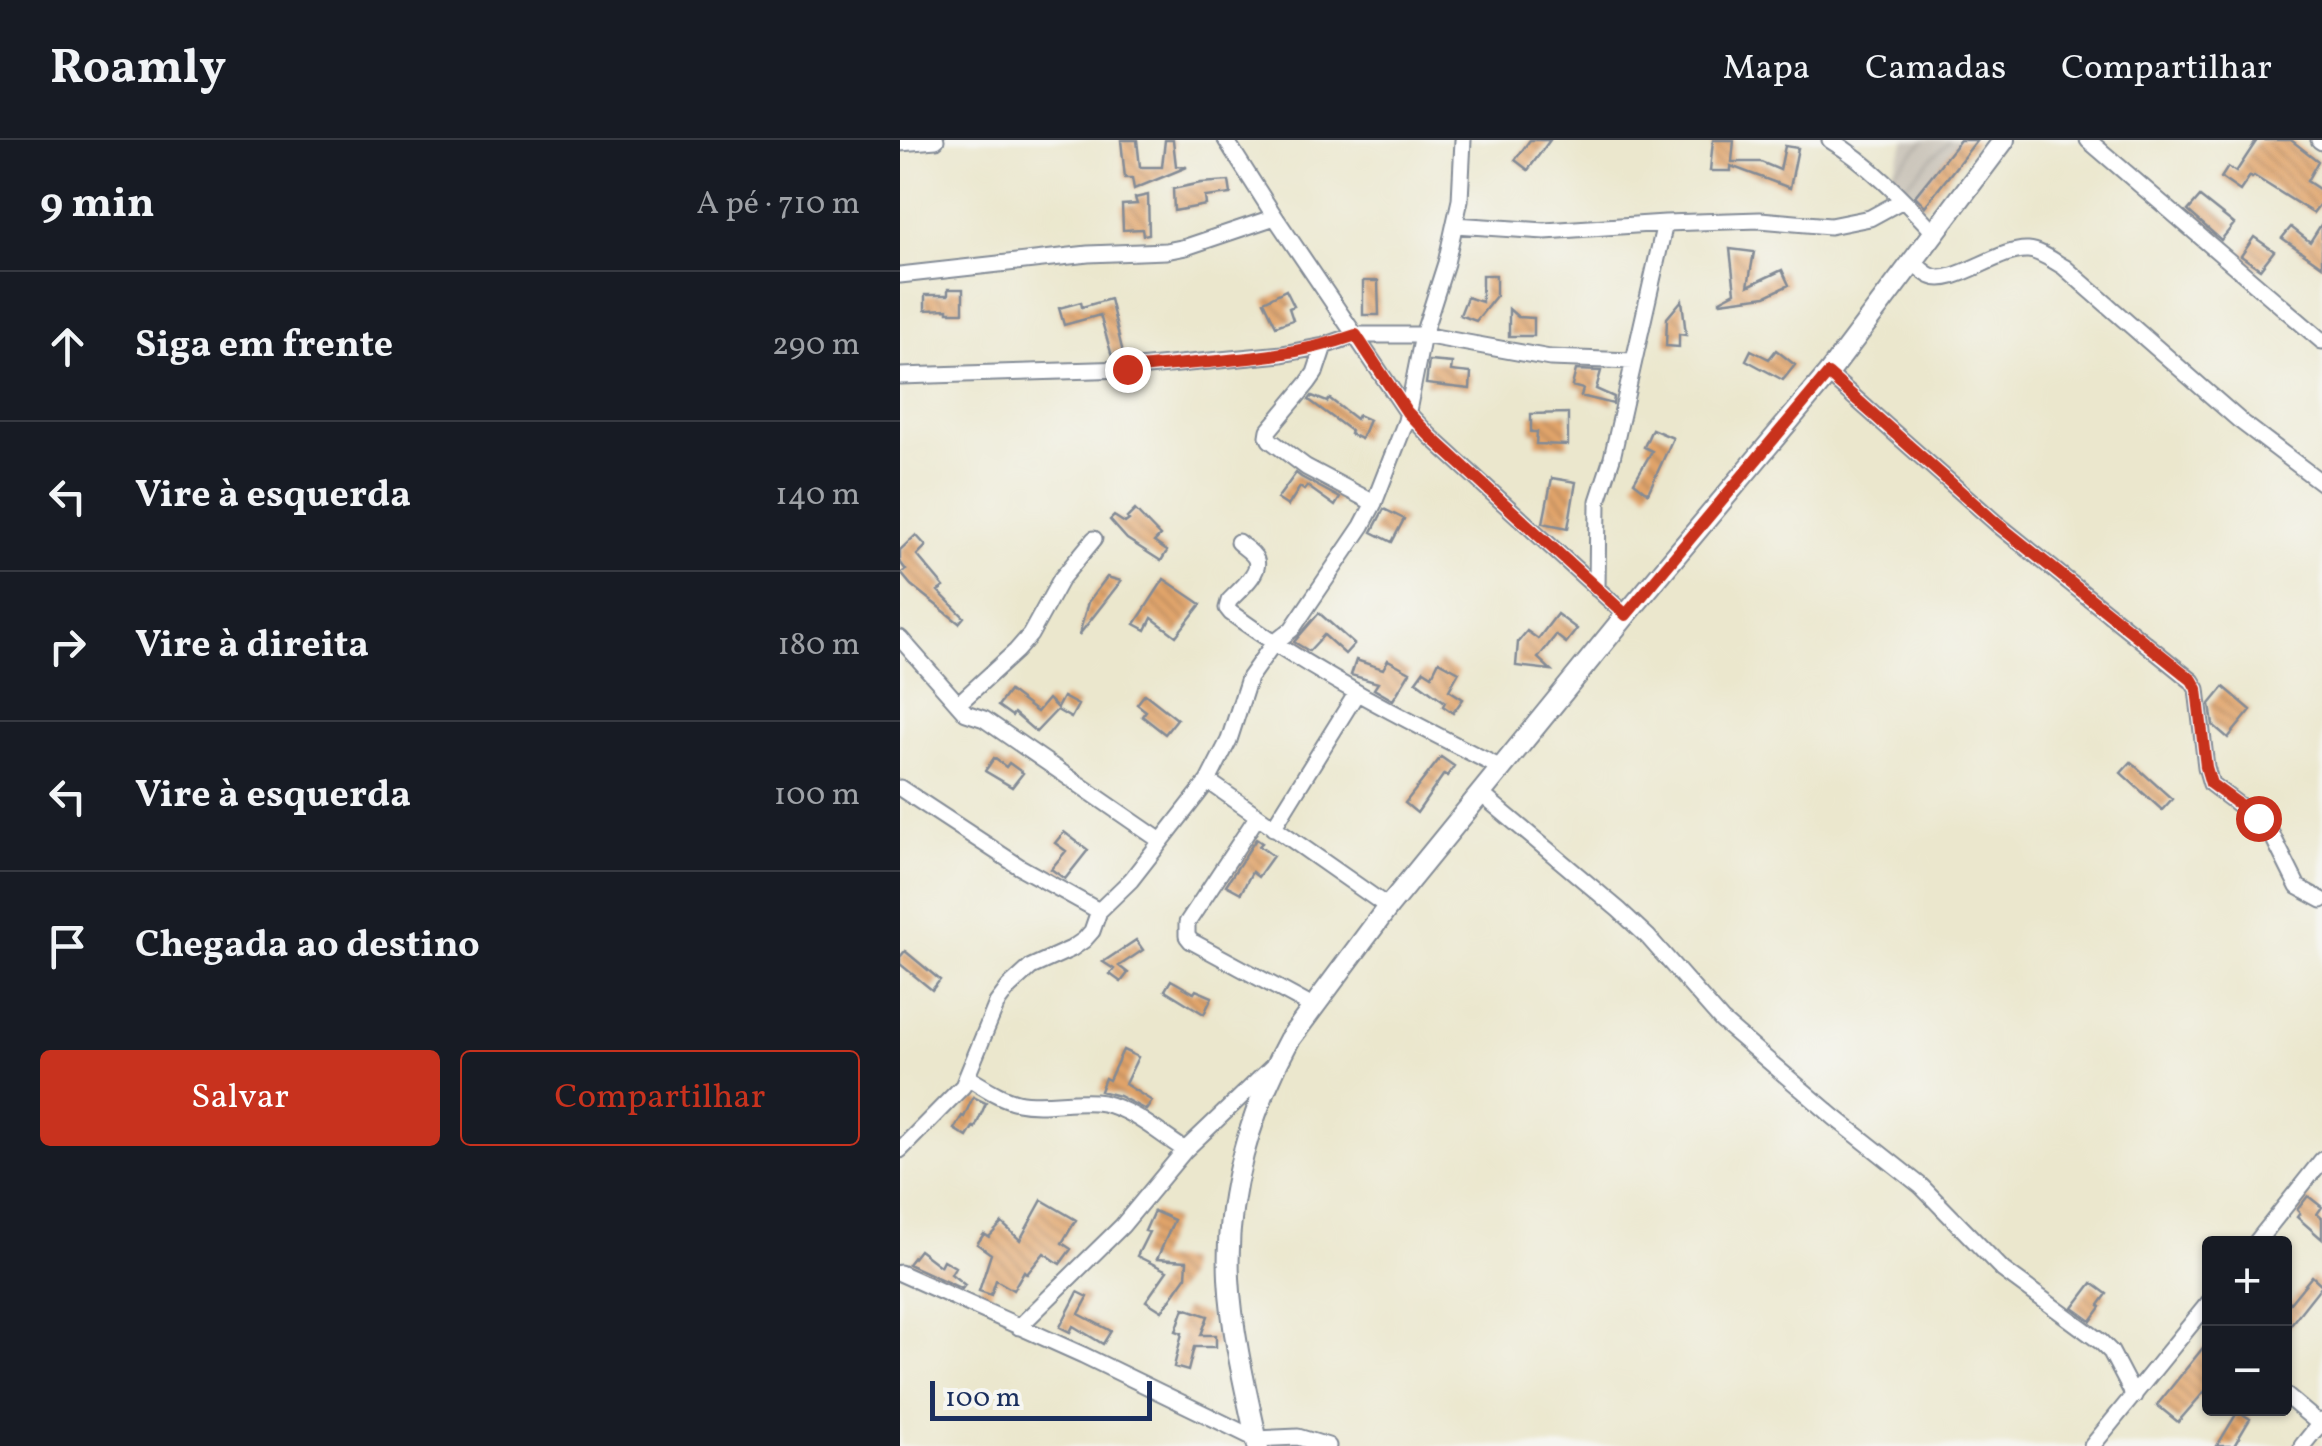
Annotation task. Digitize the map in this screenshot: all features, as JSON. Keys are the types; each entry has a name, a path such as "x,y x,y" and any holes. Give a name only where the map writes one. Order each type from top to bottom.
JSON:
{"street":[{"path":"900,143 936,140"},
{"path":"1226,140 1407,412 1626,615"},
{"path":"900,1150 957,1094 968,1077 997,1003 1009,987 1031,968 1084,940 1099,911 1130,880 1208,781 1229,740 1249,678 1273,644 1292,629 1355,538 1403,432 1423,335 1455,226 1463,184 1463,140"},
{"path":"1248,1441 1230,1278 1230,1212 1248,1144 1276,1063 1289,1040 1388,906 1828,374 2004,140"},
{"path":"2088,140 2322,341"},
{"path":"1840,143 1934,232"},
{"path":"1455,226 1545,231 1760,220 1830,226 1870,218 1904,200"},
{"path":"900,275 1077,255 1166,251 1276,217"},
{"path":"1597,589 1598,501 1612,458 1665,223"},
{"path":"1912,261 1932,278 1944,278 2006,253 2028,250 2044,255 2064,267 2240,420 2322,484"},
{"path":"900,376 1127,369 1282,354 1356,335 1423,335 1550,358 1633,361"},
{"path":"1324,346 1308,383 1268,436 1306,467 1374,503"},
{"path":"1828,374 1996,523 2192,680 2197,689 2211,784 2268,827 2298,887 2322,900"},
{"path":"958,704 1030,635 1061,579 1094,539"},
{"path":"1238,542 1258,563 1229,602 1230,613 1356,694 1500,768"},
{"path":"900,638 966,714 984,719 1161,841"},
{"path":"1273,828 1356,694"},
{"path":"1208,781 1388,906"},
{"path":"900,788 1020,867 1099,911"},
{"path":"1480,794 1619,910 1722,1021 1921,1186 2003,1270 2101,1342 2111,1352 2134,1396"},
{"path":"1258,817 1187,923 1187,936 1313,1007"},
{"path":"1020,1326 1122,1226 1185,1150 1276,1063"},
{"path":"968,1077 1020,1103 1108,1104 1185,1150"},
{"path":"2261,1236 2322,1160"},
{"path":"900,1273 1020,1326 1248,1441 1298,1437 1328,1446"},
{"path":"2092,1446 2202,1311"},
{"path":"2195,1319 2203,1326"},
{"path":"2292,1400 2321,1424 2302,1446"}],"shaded area":[{"path":"1905,140 1973,140 1921,205 1890,177"}],"building":[{"path":"1121,140 1137,140 1140,167 1162,167 1165,140 1173,140 1176,166 1187,167 1134,189 1132,178 1125,178"},
{"path":"1530,140 1550,140 1528,170 1515,160"},
{"path":"1713,140 1734,140 1732,162 1761,162 1780,170 1785,146 1798,148 1790,188 1731,166 1731,171 1710,171"},
{"path":"1960,140 1977,140 1925,206 1915,196"},
{"path":"2257,140 2291,140 2318,161 2307,181 2322,191 2322,201 2313,213 2254,176 2240,191 2221,178 2228,167 2236,172"},
{"path":"1229,181 1231,194 1205,197 1206,205 1174,211 1173,189"},
{"path":"1148,195 1149,234 1143,235 1142,229 1123,230 1122,205 1137,204 1135,198"},
{"path":"2200,197 2234,224 2221,240 2188,211"},
{"path":"2322,223 2322,266 2282,238 2291,227 2310,242"},
{"path":"2254,237 2274,251 2260,269 2241,256"},
{"path":"1730,249 1754,252 1748,286 1782,270 1789,285 1766,296 1720,302 1735,292"},
{"path":"1482,275 1496,275 1496,296 1476,321 1460,315 1467,297 1482,302"},
{"path":"1363,281 1378,281 1379,315 1363,315"},
{"path":"948,289 963,289 963,312 925,310 925,295 948,295"},
{"path":"1286,290 1294,306 1289,308 1293,320 1276,326 1264,301"},
{"path":"1110,299 1123,353 1112,356 1100,315 1064,325 1059,308 1081,302 1082,307"},
{"path":"1682,300 1686,335 1679,334 1679,347 1666,346 1667,318"},
{"path":"1509,309 1518,317 1534,318 1534,336 1509,336"},
{"path":"1751,350 1769,359 1776,350 1795,365 1783,380 1746,360"},
{"path":"1429,361 1452,363 1451,371 1471,373 1470,389 1426,384"},
{"path":"1576,370 1601,371 1596,389 1614,397 1613,404 1581,396 1583,389 1572,386"},
{"path":"1312,396 1327,402 1330,399 1356,419 1358,415 1369,420 1361,439 1309,400"},
{"path":"1568,413 1568,445 1536,444 1531,414"},
{"path":"1652,429 1673,438 1648,493 1634,482 1652,451 1644,447"},
{"path":"1296,473 1340,498 1335,506 1307,486 1304,490 1300,487 1288,506 1277,499"},
{"path":"1552,478 1576,482 1568,528 1543,523"},
{"path":"1384,509 1404,519 1392,542 1372,532"},
{"path":"1135,510 1160,536 1154,542 1167,551 1161,561 1127,539 1110,520 1114,516 1125,523"},
{"path":"916,535 926,546 917,555 944,587 938,591 964,617 959,623 901,573 906,570 900,562 900,550"},
{"path":"1107,577 1121,581 1079,635 1088,602"},
{"path":"1164,579 1201,604 1176,636 1152,618 1146,630 1135,624"},
{"path":"1319,613 1354,644 1345,654 1324,635 1309,651 1294,642"},
{"path":"1557,614 1577,629 1566,643 1556,635 1538,658 1551,670 1516,666 1518,642 1527,631 1538,639"},
{"path":"1356,660 1383,669 1388,660 1410,672 1393,700 1374,689 1378,683 1351,675"},
{"path":"1439,661 1459,672 1449,690 1463,699 1453,713 1443,706 1445,702 1416,681 1424,670 1432,675"},
{"path":"2224,687 2251,710 2228,738 2213,725 2210,704"},
{"path":"1009,691 1037,712 1048,699 1057,708 1063,697 1078,705 1071,718 1057,710 1036,732 1014,713 1012,716 998,706"},
{"path":"1145,694 1177,719 1165,734 1142,716 1146,711 1137,704"},
{"path":"1441,757 1454,766 1417,813 1405,803"},
{"path":"994,758 1023,773 1012,787 985,771"},
{"path":"2131,762 2172,799 2162,810 2121,773"},
{"path":"1064,832 1088,850 1065,879 1051,869 1066,851 1055,843"},
{"path":"1256,839 1273,856 1258,877 1252,872 1241,893 1226,885"},
{"path":"1136,940 1143,950 1119,966 1128,973 1121,982 1110,974 1114,969 1103,962"},
{"path":"905,951 940,980 932,990 900,964"},
{"path":"1171,980 1194,993 1196,990 1212,997 1204,1014 1165,990"},
{"path":"1123,1050 1138,1057 1125,1084 1152,1101 1146,1110 1100,1091"},
{"path":"973,1097 986,1103 967,1137 954,1129"},
{"path":"2308,1196 2322,1207 2317,1214 2322,1218 2322,1239 2297,1217 2297,1210"},
{"path":"1042,1200 1076,1220 1062,1243 1071,1249 1060,1264 1044,1253 1027,1274 1024,1271 1013,1290 996,1280 991,1295 979,1291 991,1254 977,1244 984,1234 989,1237 1002,1223 1020,1240"},
{"path":"1154,1211 1174,1220 1157,1259 1187,1261 1186,1277 1162,1311 1146,1301 1167,1271 1137,1256"},
{"path":"919,1250 940,1266 943,1260 955,1267 951,1274 965,1285 962,1289 908,1264"},
{"path":"2312,1276 2322,1285 2292,1323 2292,1301"},
{"path":"2092,1283 2107,1294 2091,1321 2073,1308"},
{"path":"1078,1292 1088,1297 1079,1314 1111,1331 1103,1344 1073,1326 1070,1332 1060,1327"},
{"path":"1184,1308 1208,1316 1201,1335 1216,1335 1216,1347 1194,1347 1188,1371 1174,1367 1182,1333 1176,1331"},
{"path":"2202,1349 2202,1394 2178,1422 2157,1405"},
{"path":"2235,1416 2250,1419 2234,1446 2217,1446"}],"route":[{"path":"1127,369 1282,354 1356,335 1407,412 1430,436 1626,615 1828,374 1996,523 2192,680 2197,689 2211,784 2258,818"}]}
